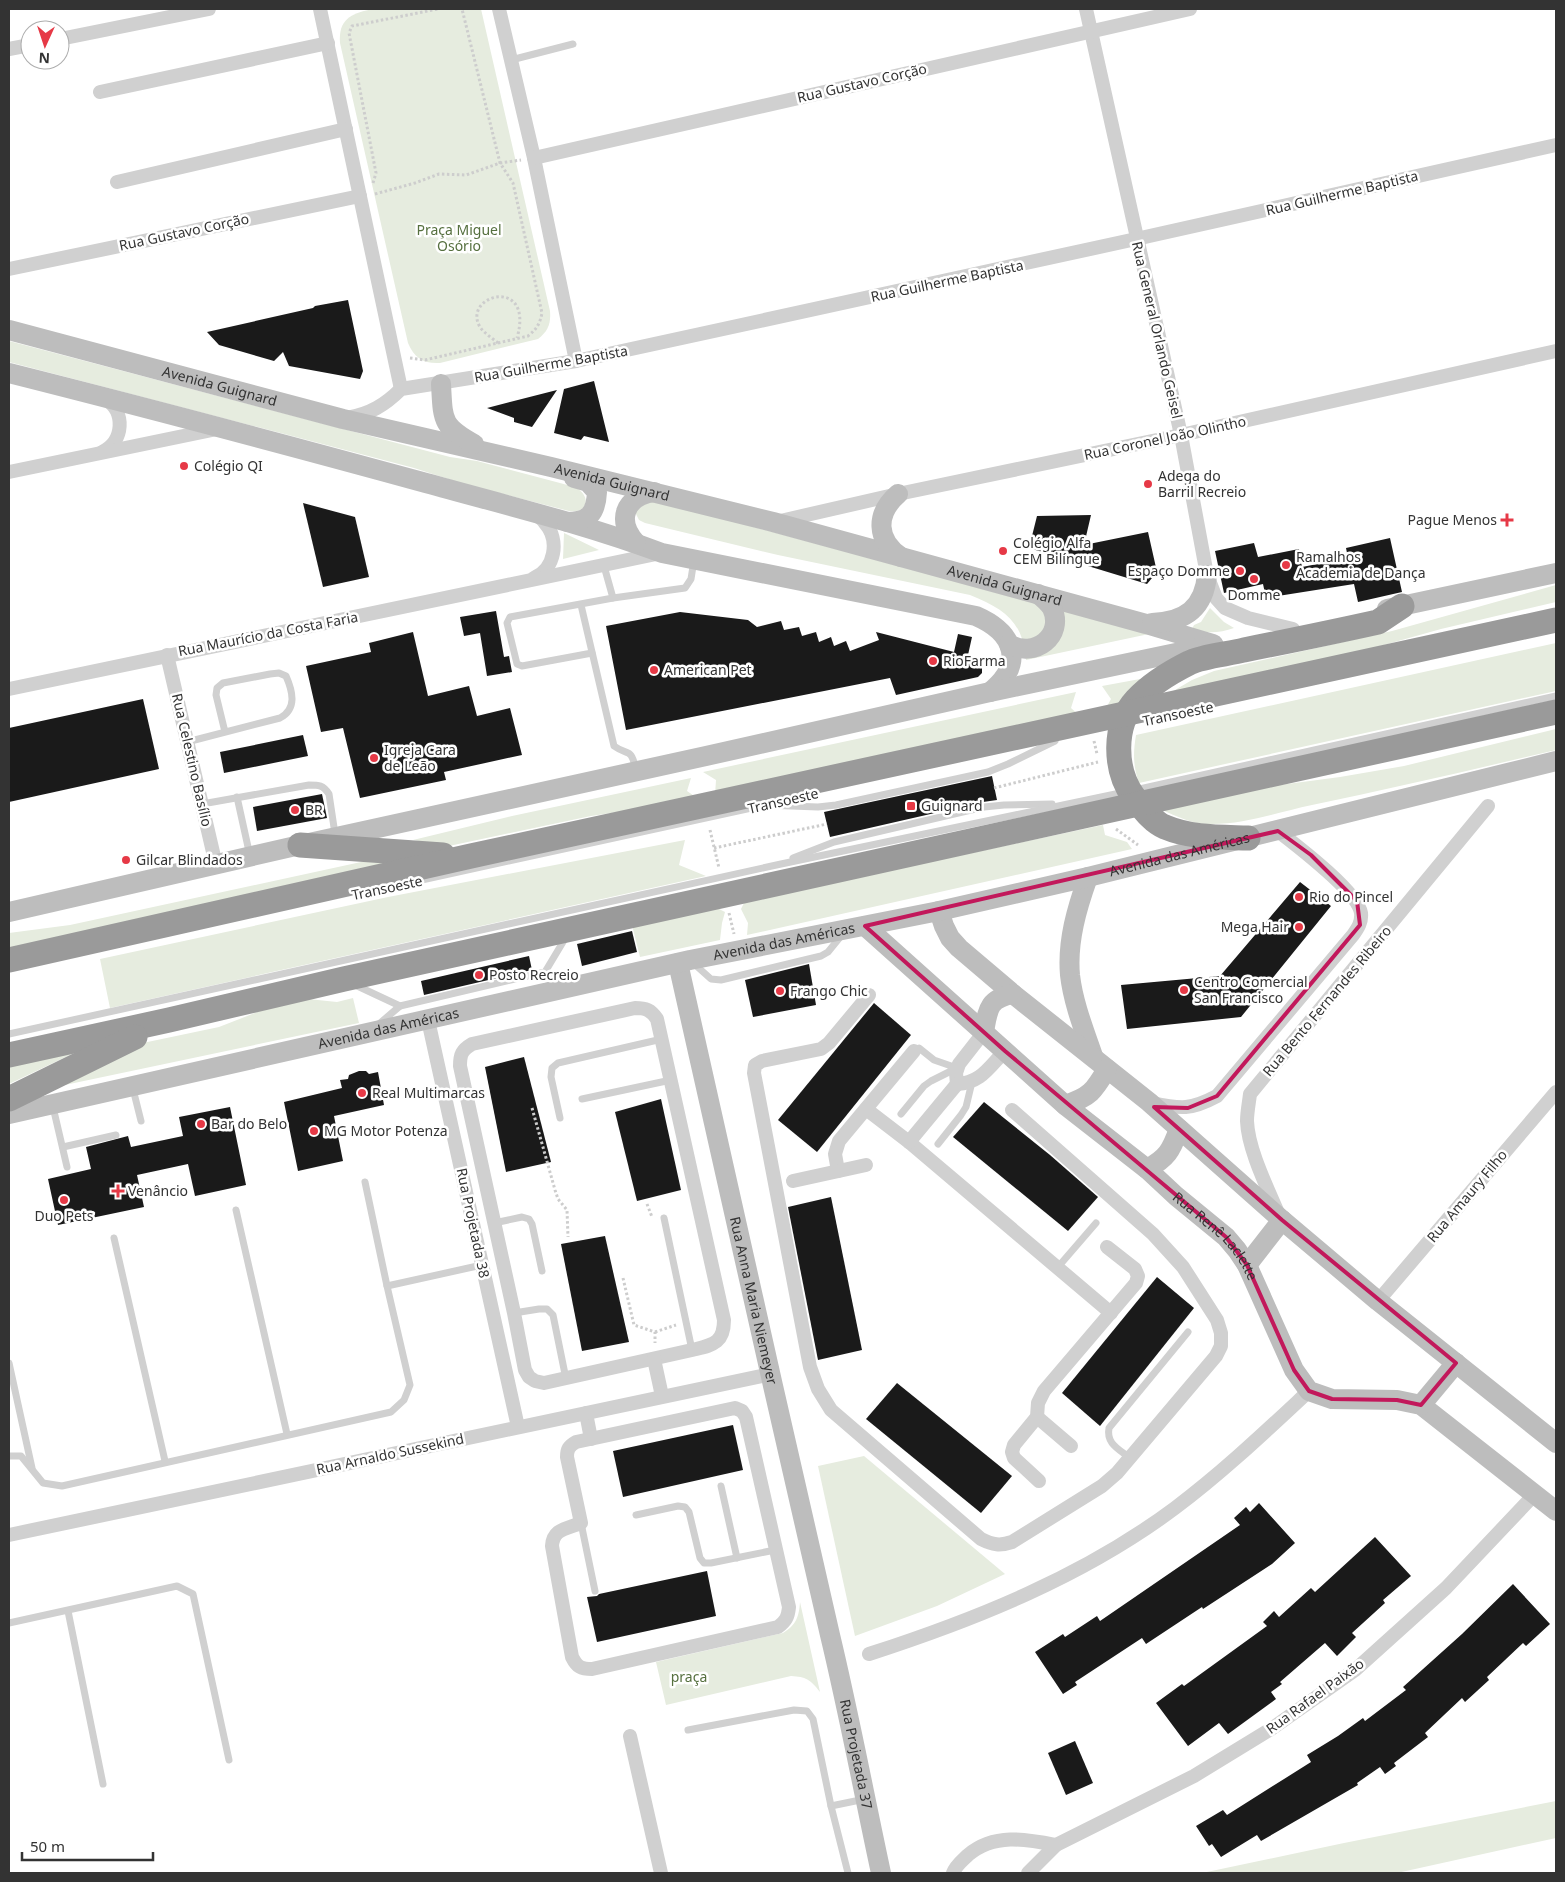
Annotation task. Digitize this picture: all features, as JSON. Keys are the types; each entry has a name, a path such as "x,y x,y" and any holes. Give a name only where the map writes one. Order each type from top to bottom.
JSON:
{"highway":[{"path":"1248,838 1184,834 1163,827 1151,817 1135,798 1121,767 1119,742 1124,722 1136,701 1163,679 1190,662 1378,622 1402,606"},
{"path":"1522,628 1536,615 1556,609"},
{"path":"9,960 471,856 1124,722 1556,620"},
{"path":"9,1055 570,930 1135,798 1553,710"},
{"path":"300,845 471,856"},
{"path":"9,1099 169,1020"}],"street":[{"path":"70,37 209,9"},
{"path":"320,9 401,389 389,401 375,410 343,419"},
{"path":"499,9 534,158 576,361"},
{"name":"Rua General Orlando Geisel","path":"1086,9 1181,435 1207,575 1216,598 1225,608 1248,618 1292,629"},
{"name":"Rua Gustavo Corção","path":"534,158 1090,30 1190,9"},
{"path":"100,92 328,44"},
{"path":"117,182 346,129"},
{"name":"Rua Guilherme Baptista","path":"401,389 576,361 1556,145"},
{"name":"Rua Gustavo Corção","path":"9,270 360,196"},
{"name":"Avenida Guignard","path":"9,330 343,419 489,452 773,522 1214,644"},
{"name":"Rua Coronel João Olintho","path":"773,522 1181,435 1556,351"},
{"path":"9,373 225,428 532,512 636,543 662,553 976,616 990,622 1000,631 1009,644 1012,659 1009,672 1001,683 990,692"},
{"path":"441,384 444,418 450,429 489,452"},
{"path":"97,454 113,444 118,436 120,427 119,417 115,408 101,396"},
{"path":"9,472 225,428"},
{"path":"551,467 558,473 588,482 597,492 596,505 590,515 580,522 567,522"},
{"path":"636,543 628,534 625,523 626,511 632,501 642,494 654,492"},
{"path":"898,494 889,501 881,521 882,532 886,542 892,551 901,557"},
{"name":"Rua Maurício da Costa Faria","path":"526,582 540,575 550,564 554,550 553,535 545,522 532,512"},
{"name":"Rua Maurício da Costa Faria","path":"9,688 662,553"},
{"path":"9,912 300,845 990,692 1556,573"},
{"path":"1146,624 1178,620 1190,612 1200,602 1206,589 1207,575"},
{"path":"1009,644 1016,648 1027,650 1038,648 1047,642 1052,632 1053,615 1047,601 1038,594"},
{"name":"Rua Celestino Basílio","path":"167,654 216,865"},
{"name":"Avenida das Américas","path":"9,1114 684,962 939,911 1278,831 1556,761"},
{"name":"Rua Bento Fernandes Ribeiro","path":"1282,1220 1263,1178 1251,1142 1247,1122 1250,1094 1488,806"},
{"name":"Rua Bento Fernandes Ribeiro","path":"1149,1102 1173,1108 1188,1108 1202,1104 1217,1096 1354,935 1360,925 1361,913 1357,902 1311,855 1278,831"},
{"path":"1065,1105 1090,1095 1097,1087 1100,1062 1080,1020 1070,976 1070,956 1078,905 1088,877"},
{"path":"939,911 950,938 1013,994 1149,1102 1282,1220 1378,1301 1556,1443"},
{"name":"Rua Renê Laclette","path":"865,926 1065,1105 1147,1169 1176,1196 1226,1237 1238,1250 1247,1265 1294,1370 1309,1391"},
{"name":"Rua Anna Maria Niemeyer","path":"684,962 771,1374 831,1637"},
{"path":"909,1142 957,1084 957,1068 984,1032 987,1012 992,1003 1001,996 1013,994"},
{"path":"869,995 829,1043 821,1049 762,1061 756,1065 754,1073 810,1367 818,1389 831,1410 981,1539 991,1544 1002,1545 1020,1537 1102,1486 1117,1473 1216,1356 1221,1346 1221,1333 1217,1320 1183,1267 1153,1234 1012,1110"},
{"path":"635,1008 644,1008 652,1012 657,1019 662,1039 724,1320 724,1330 720,1339 712,1345 566,1379 544,1383 535,1382 528,1377 525,1370 460,1066 460,1056 463,1049 472,1044 635,1008"},
{"name":"Rua Projetada 38","path":"428,1020 518,1427"},
{"path":"957,1084 972,1082 1005,1050"},
{"path":"838,1171 835,1148 914,1051"},
{"name":"Rua Amaury Filho","path":"1378,1301 1556,1092"},
{"path":"866,1109 909,1142 1111,1312"},
{"path":"1147,1169 1166,1157 1172,1148 1179,1130"},
{"path":"793,1181 866,1165"},
{"path":"1247,1265 1282,1220"},
{"path":"1039,1481 1014,1458 1012,1452 1014,1445 1037,1417 1038,1403 1044,1391 1136,1283 1138,1276 1135,1269 1107,1246"},
{"path":"654,1359 662,1396"},
{"path":"1421,1405 1456,1363"},
{"name":"Rua Arnaldo Sussekind","path":"9,1535 771,1374"},
{"path":"869,1654 936,1632 1006,1604 1071,1573 1124,1542 1174,1509 1221,1472 1309,1391 1332,1400 1397,1400 1421,1405 1556,1511"},
{"path":"735,1408 742,1411 746,1417 789,1607 785,1622 778,1626 592,1669 583,1669 576,1665 572,1657 552,1538 558,1532 581,1523 567,1450 570,1445 576,1442 591,1439 728,1409 735,1408"},
{"path":"586,1413 591,1439"},
{"path":"1037,1417 1071,1446"},
{"name":"Rua Rafael Paixão","path":"1028,1873 1056,1845 1194,1776 1271,1729 1355,1670 1446,1588 1535,1494"},
{"name":"Rua Projetada 37","path":"831,1637 881,1873"},
{"path":"630,1736 661,1873"},
{"path":"953,1873 956,1866 975,1850 989,1843 1008,1838 1027,1839 1056,1845"}],"lane":[{"path":"511,60 574,44"},
{"path":"592,653 522,666 517,664 507,622 510,617 613,598 686,588 691,579 694,559"},
{"path":"604,566 613,598"},
{"path":"581,605 614,746 630,753 633,757 636,772"},
{"path":"187,742 226,732 280,718 289,713 292,707 292,698 286,676 279,673 270,674 224,683 217,688 216,694 226,732"},
{"path":"1026,747 1064,739"},
{"path":"764,805 818,808 988,772 1055,741"},
{"path":"202,804 309,785 320,785 329,794 336,837"},
{"path":"237,797 250,857"},
{"name":"Transoeste","path":"348,896 793,798"},
{"path":"781,864 834,842 984,808 1004,805 1071,804 1135,798"},
{"path":"9,1034 781,864 1071,804"},
{"path":"546,972 570,930"},
{"path":"370,1033 400,1006 546,972 579,985"},
{"path":"344,979 400,1006"},
{"path":"560,1118 551,1077 552,1068 558,1063 662,1039"},
{"path":"914,1051 919,1048 934,1060 957,1068"},
{"path":"901,1114 931,1080 957,1068"},
{"path":"582,1099 671,1080"},
{"path":"938,1144 966,1107 972,1082"},
{"path":"133,1086 141,1121"},
{"path":"52,1104 68,1167"},
{"path":"63,1147 116,1135"},
{"path":"9,1456 21,1456 43,1484 62,1486 165,1461 391,1412 404,1400 410,1385 365,1182"},
{"path":"236,1210 287,1434"},
{"path":"494,1223 522,1217 528,1219 532,1224 542,1270"},
{"path":"664,1218 692,1350"},
{"path":"1058,1267 1096,1222"},
{"path":"114,1238 165,1461"},
{"path":"387,1286 482,1265"},
{"path":"514,1313 547,1309 553,1315 566,1379"},
{"path":"1130,1458 1110,1443 1107,1436 1109,1428 1188,1332"},
{"path":"9,1363 32,1469"},
{"path":"721,1486 737,1558"},
{"path":"636,1515 678,1506 685,1507 689,1512 700,1558 704,1563 775,1550"},
{"path":"581,1523 595,1592"},
{"path":"9,1623 177,1586 193,1594 229,1760"},
{"path":"68,1611 103,1784"},
{"path":"688,1730 794,1710 807,1711 813,1719 831,1806 848,1873"},
{"path":"831,1806 865,1799"}],"path":[{"path":"438,9 352,26 350,29 349,33 376,174 370,195 440,174 466,175 500,164 534,158"},
{"path":"405,354 410,358 426,360 528,336 536,330 542,313 512,183 500,164 462,9"},
{"path":"498,343 480,327 478,318 479,309 484,302 494,296 504,297 512,301 518,308 521,326 517,338"},
{"path":"994,788 1098,762"},
{"path":"714,848 827,824"},
{"path":"1114,825 1123,836 1138,844"},
{"path":"710,830 720,873"},
{"path":"728,909 734,935"},
{"path":"532,1108 558,1199 567,1210 568,1237"},
{"path":"623,1278 634,1326 655,1332 654,1359"}],"highlighted area":[{"path":"1278,831 1311,855 1357,901 1360,925 1217,1096 1188,1108 1154,1107 1282,1220 1456,1363 1421,1405 1397,1400 1332,1399 1309,1391 1294,1370 1247,1265 1226,1237 1005,1051 865,926"}],"green space":[{"name":"Praça Miguel Osório","path":"373,9 481,9 550,311 548,327 538,339 440,363 420,359 410,348 340,43 344,22 359,12"},
{"path":"9,341 450,457 477,461 575,487 584,495 586,504 580,510 569,511 464,484 414,468 9,362"},
{"path":"651,499 1149,634 1026,660 1021,635 1010,618 1002,611 970,595 778,555 645,523 639,520 635,512"},
{"path":"564,533 599,550 563,559"},
{"path":"1556,585 1556,602 1441,629 1334,659 1158,700 1192,680 1214,671 1392,631"},
{"path":"1210,608 1224,622 1234,628 1213,632 1202,632 1192,629 1194,625 1201,622"},
{"path":"1556,643 1556,691 1139,783 1134,759 1136,735"},
{"path":"1151,677 1124,708 1104,712 1111,699 1102,686"},
{"path":"1076,692 1071,708 1080,716 715,795 716,780 703,772"},
{"path":"1556,729 1556,750 1248,820 1221,824 1202,824 1162,810 1257,788 1404,766"},
{"path":"691,778 687,791 700,800 591,816 449,846 413,840 512,816"},
{"path":"1103,825 1105,835 1127,842 1132,849 747,935 748,923 741,909 745,901"},
{"path":"685,840 679,865 706,876 110,1008 100,959 388,897"},
{"path":"384,857 421,859 9,950 9,933 70,925"},
{"path":"717,908 725,912 720,940 640,957 632,925"},
{"path":"353,998 359,1023 41,1090 138,1044 219,1027 278,1004 308,999 337,1002"},
{"path":"95,1043 9,1084 9,1062"},
{"path":"864,1456 1005,1574 937,1606 855,1636 818,1466"},
{"name":"praça","path":"800,1602 820,1692 807,1680 791,1676 666,1705 656,1662 783,1633 796,1620"},
{"path":"1556,1801 1556,1838 1397,1873 1202,1873 1344,1843"}],"building":[{"path":"348,300 363,371 360,379 289,366 283,352 274,361 219,345 207,332 315,306"},
{"path":"594,381 609,442 584,436 581,440 554,433 564,389"},
{"path":"557,390 532,427 514,422 514,418 487,408"},
{"path":"303,503 355,517 369,577 323,587"},
{"path":"1091,515 1084,545 1148,532 1157,572 1147,584 1029,548 1037,516"},
{"path":"1390,538 1402,592 1358,602 1354,584 1266,598 1263,584 1224,593 1215,551 1254,543 1258,557 1299,549 1302,567 1348,558 1346,548"},
{"path":"496,611 504,657 509,656 512,672 487,676 480,633 464,636 460,617"},
{"path":"680,612 748,620 757,627 781,621 784,630 799,627 802,636 816,632 819,642 831,637 834,646 846,641 850,651 879,640 876,632 954,652 958,634 972,637 968,655 977,658 982,664 982,673 978,677 896,695 890,678 626,730 606,626"},
{"path":"413,632 428,696 469,686 477,716 510,708 522,755 444,772 446,780 360,798 343,728 321,732 306,666 371,652 369,643"},
{"path":"143,699 159,769 9,802 9,728"},
{"path":"303,735 308,756 224,773 220,752"},
{"name":"Guignard","path":"992,776 997,800 830,837 824,812"},
{"path":"322,794 327,818 257,831 253,807"},
{"path":"1300,882 1331,906 1241,1017 1127,1029 1121,985 1220,976"},
{"path":"632,931 637,952 582,966 577,944"},
{"path":"529,956 532,970 424,995 421,981"},
{"name":"Frango Chic","path":"809,964 816,1005 753,1017 745,980"},
{"path":"874,1003 911,1035 817,1152 778,1120"},
{"path":"524,1057 551,1162 506,1172 485,1067"},
{"name":"MG Motor Potenza","path":"359,1071 366,1071 369,1074 378,1072 384,1105 334,1116 343,1161 298,1171 284,1102 342,1088 340,1080 348,1079 349,1075"},
{"path":"661,1099 681,1190 637,1201 615,1112"},
{"path":"984,1102 1050,1155 1098,1197 1068,1231 953,1137"},
{"path":"230,1107 246,1185 195,1196 188,1164 137,1175 144,1207 58,1225 48,1179 91,1169 86,1147 128,1136 131,1147 183,1136 179,1117"},
{"path":"831,1197 862,1350 818,1360 788,1207"},
{"path":"605,1236 629,1342 582,1351 561,1244"},
{"path":"1157,1277 1194,1308 1100,1426 1062,1393"},
{"path":"897,1383 1012,1476 981,1513 866,1419"},
{"path":"733,1425 743,1470 623,1497 613,1451"},
{"path":"1259,1503 1295,1543 1272,1564 1203,1609 1202,1607 1146,1644 1142,1638 1075,1682 1077,1685 1063,1694 1035,1652 1063,1634 1065,1637 1097,1616 1100,1621 1240,1525 1234,1518 1246,1507 1250,1512"},
{"path":"1375,1537 1411,1576 1383,1600 1385,1603 1352,1633 1356,1637 1337,1656 1325,1643 1271,1692 1276,1699 1228,1734 1219,1723 1188,1746 1156,1703 1182,1684 1184,1686 1267,1626 1263,1622 1274,1611 1279,1617 1311,1588 1315,1592"},
{"path":"707,1571 716,1616 597,1642 587,1597"},
{"path":"1513,1584 1550,1624 1526,1646 1523,1643 1487,1677 1489,1680 1465,1702 1462,1698 1425,1733 1428,1737 1394,1763 1396,1766 1385,1774 1380,1767 1357,1783 1358,1785 1261,1841 1257,1835 1221,1857 1212,1844 1209,1846 1196,1826 1223,1810 1227,1815 1311,1762 1307,1755 1363,1718 1365,1721 1406,1690 1403,1687 1462,1634"},
{"path":"1075,1741 1093,1783 1066,1795 1048,1753"}],"place":[{"name":"Colégio QI","path":"184,466"},
{"name":"Adega do Barril Recreio","path":"1148,484"},
{"name":"Pague Menos","path":"1507,520"},
{"name":"Colégio Alfa CEM Bilíngue","path":"1003,551"},
{"name":"Ramalhos Academia de Dança","path":"1286,565"},
{"name":"Espaço Domme","path":"1240,571"},
{"name":"Domme","path":"1254,579"},
{"name":"RioFarma","path":"933,661"},
{"name":"American Pet","path":"654,670"},
{"name":"Igreja Cara de Leão","path":"374,758"},
{"name":"Guignard","path":"911,806"},
{"name":"BR","path":"295,810"},
{"name":"Gilcar Blindados","path":"126,860"},
{"name":"Rio do Pincel","path":"1299,897"},
{"name":"Mega Hair","path":"1299,927"},
{"name":"Posto Recreio","path":"479,975"},
{"name":"Centro Comercial San Francisco","path":"1184,990"},
{"name":"Frango Chic","path":"780,991"},
{"name":"Real Multimarcas","path":"362,1093"},
{"name":"Bar do Belo","path":"201,1124"},
{"name":"MG Motor Potenza","path":"314,1131"},
{"name":"Venâncio","path":"118,1191"},
{"name":"Duo Pets","path":"64,1200"}]}
